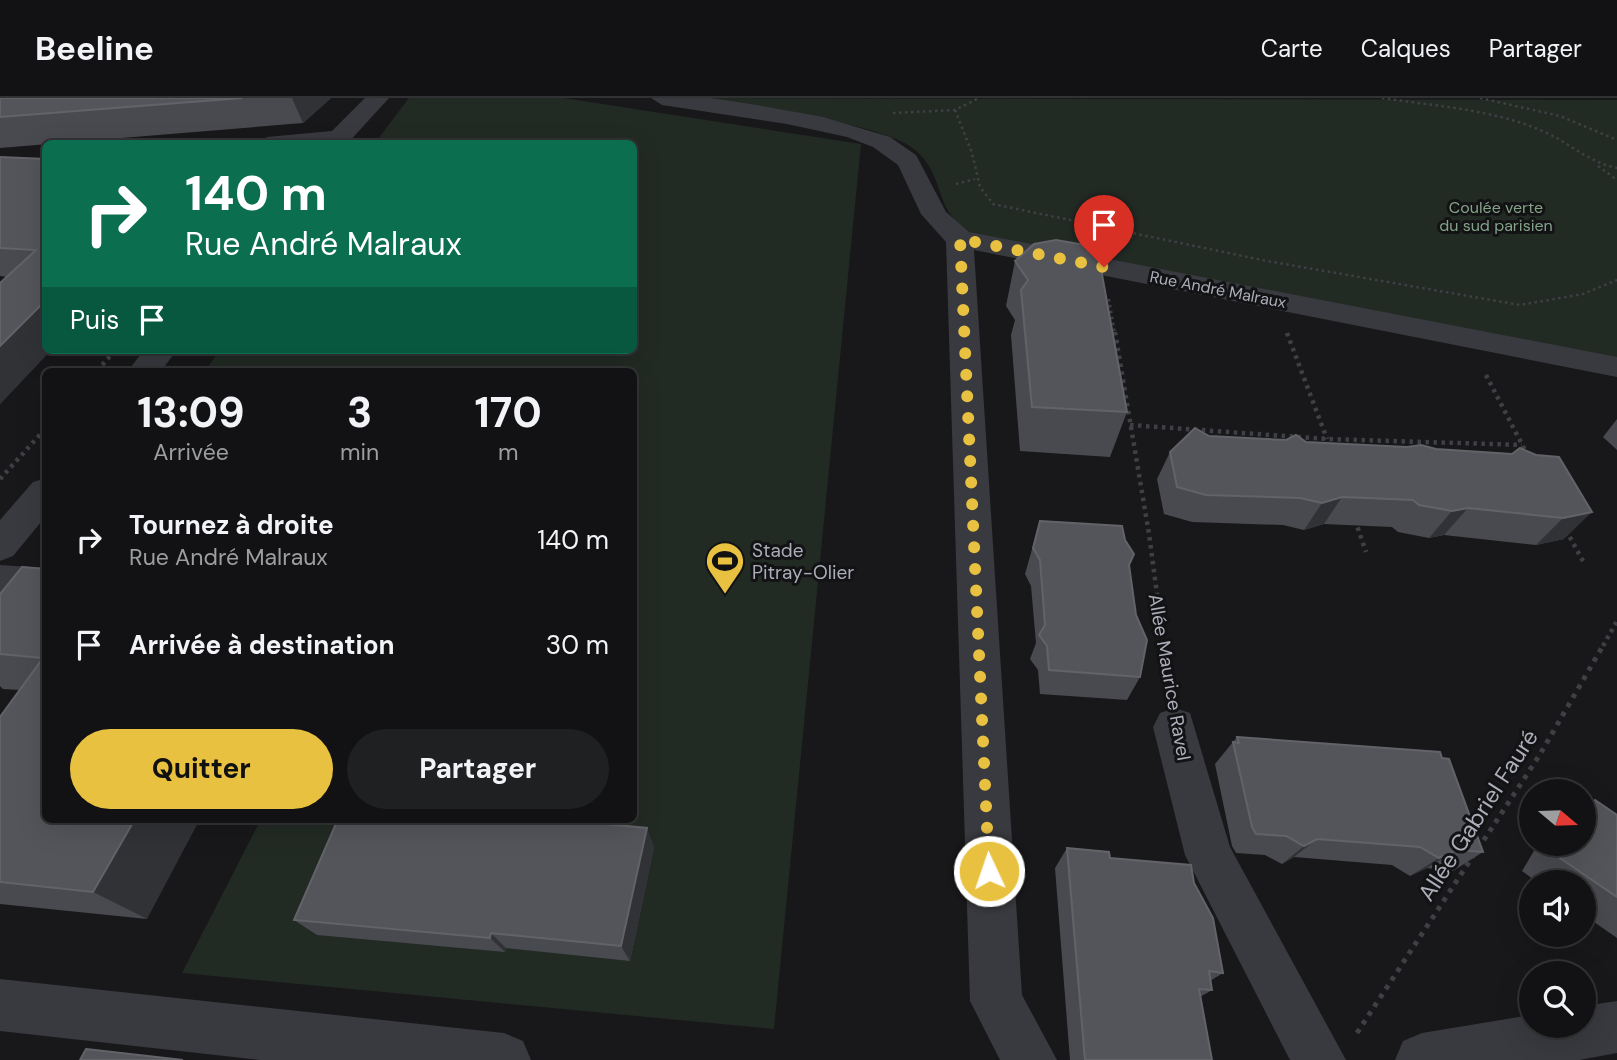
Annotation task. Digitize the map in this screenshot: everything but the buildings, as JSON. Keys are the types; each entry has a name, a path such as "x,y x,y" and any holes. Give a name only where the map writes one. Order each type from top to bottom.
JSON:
{"street":[{"path":"336,140 378,98"},
{"path":"662,98 831,126 876,138 898,152 914,168 939,221 960,239 996,1001 1030,1060"},
{"name":"Rue André Malraux","path":"960,239 1617,367"},
{"path":"146,368 158,354"},
{"path":"0,546 42,496"},
{"path":"0,580 42,584"},
{"name":"Allée Maurice Ravel","path":"1175,727 1209,855 1337,1049"},
{"path":"0,1004 504,1060"},
{"path":"1422,1060 1617,1027"}],"path":[{"path":"831,126 877,114 954,110 976,102 979,98"},
{"path":"1382,98 1520,124 1543,131 1617,180"},
{"path":"1480,98 1560,116 1617,140"},
{"path":"954,110 957,124 971,152 975,179 983,196 993,204 1453,296 1520,304 1583,294 1617,280"},
{"path":"1597,165 1617,169"},
{"name":"Allée Maurice Ravel","path":"1104,267 1149,534 1175,727"},
{"path":"1273,300 1298,356 1331,452"},
{"path":"1467,338 1528,457"},
{"path":"100,368 112,354"},
{"path":"1130,425 1327,439 1522,445"},
{"path":"0,479 42,432"},
{"path":"1353,515 1366,552"},
{"path":"1565,528 1584,564"},
{"name":"Allée Gabriel Fauré","path":"1337,1049 1539,756 1617,621"}],"green space":[{"name":"Stade Pitray-Olier","path":"409,98 564,98 861,144 774,1029 182,973 259,823 637,823 637,368 207,368 217,354 637,354 637,140 377,140"},
{"name":"Coulée verte du sud parisien","path":"692,98 1617,100 1617,360 980,237 964,228 946,208 926,161 915,150 897,140 873,131 810,116"}],"place":[{"name":"Stade Pitray-Olier","path":"725,595"}],"route":[{"path":"989,871 960,239 1104,267"}]}
